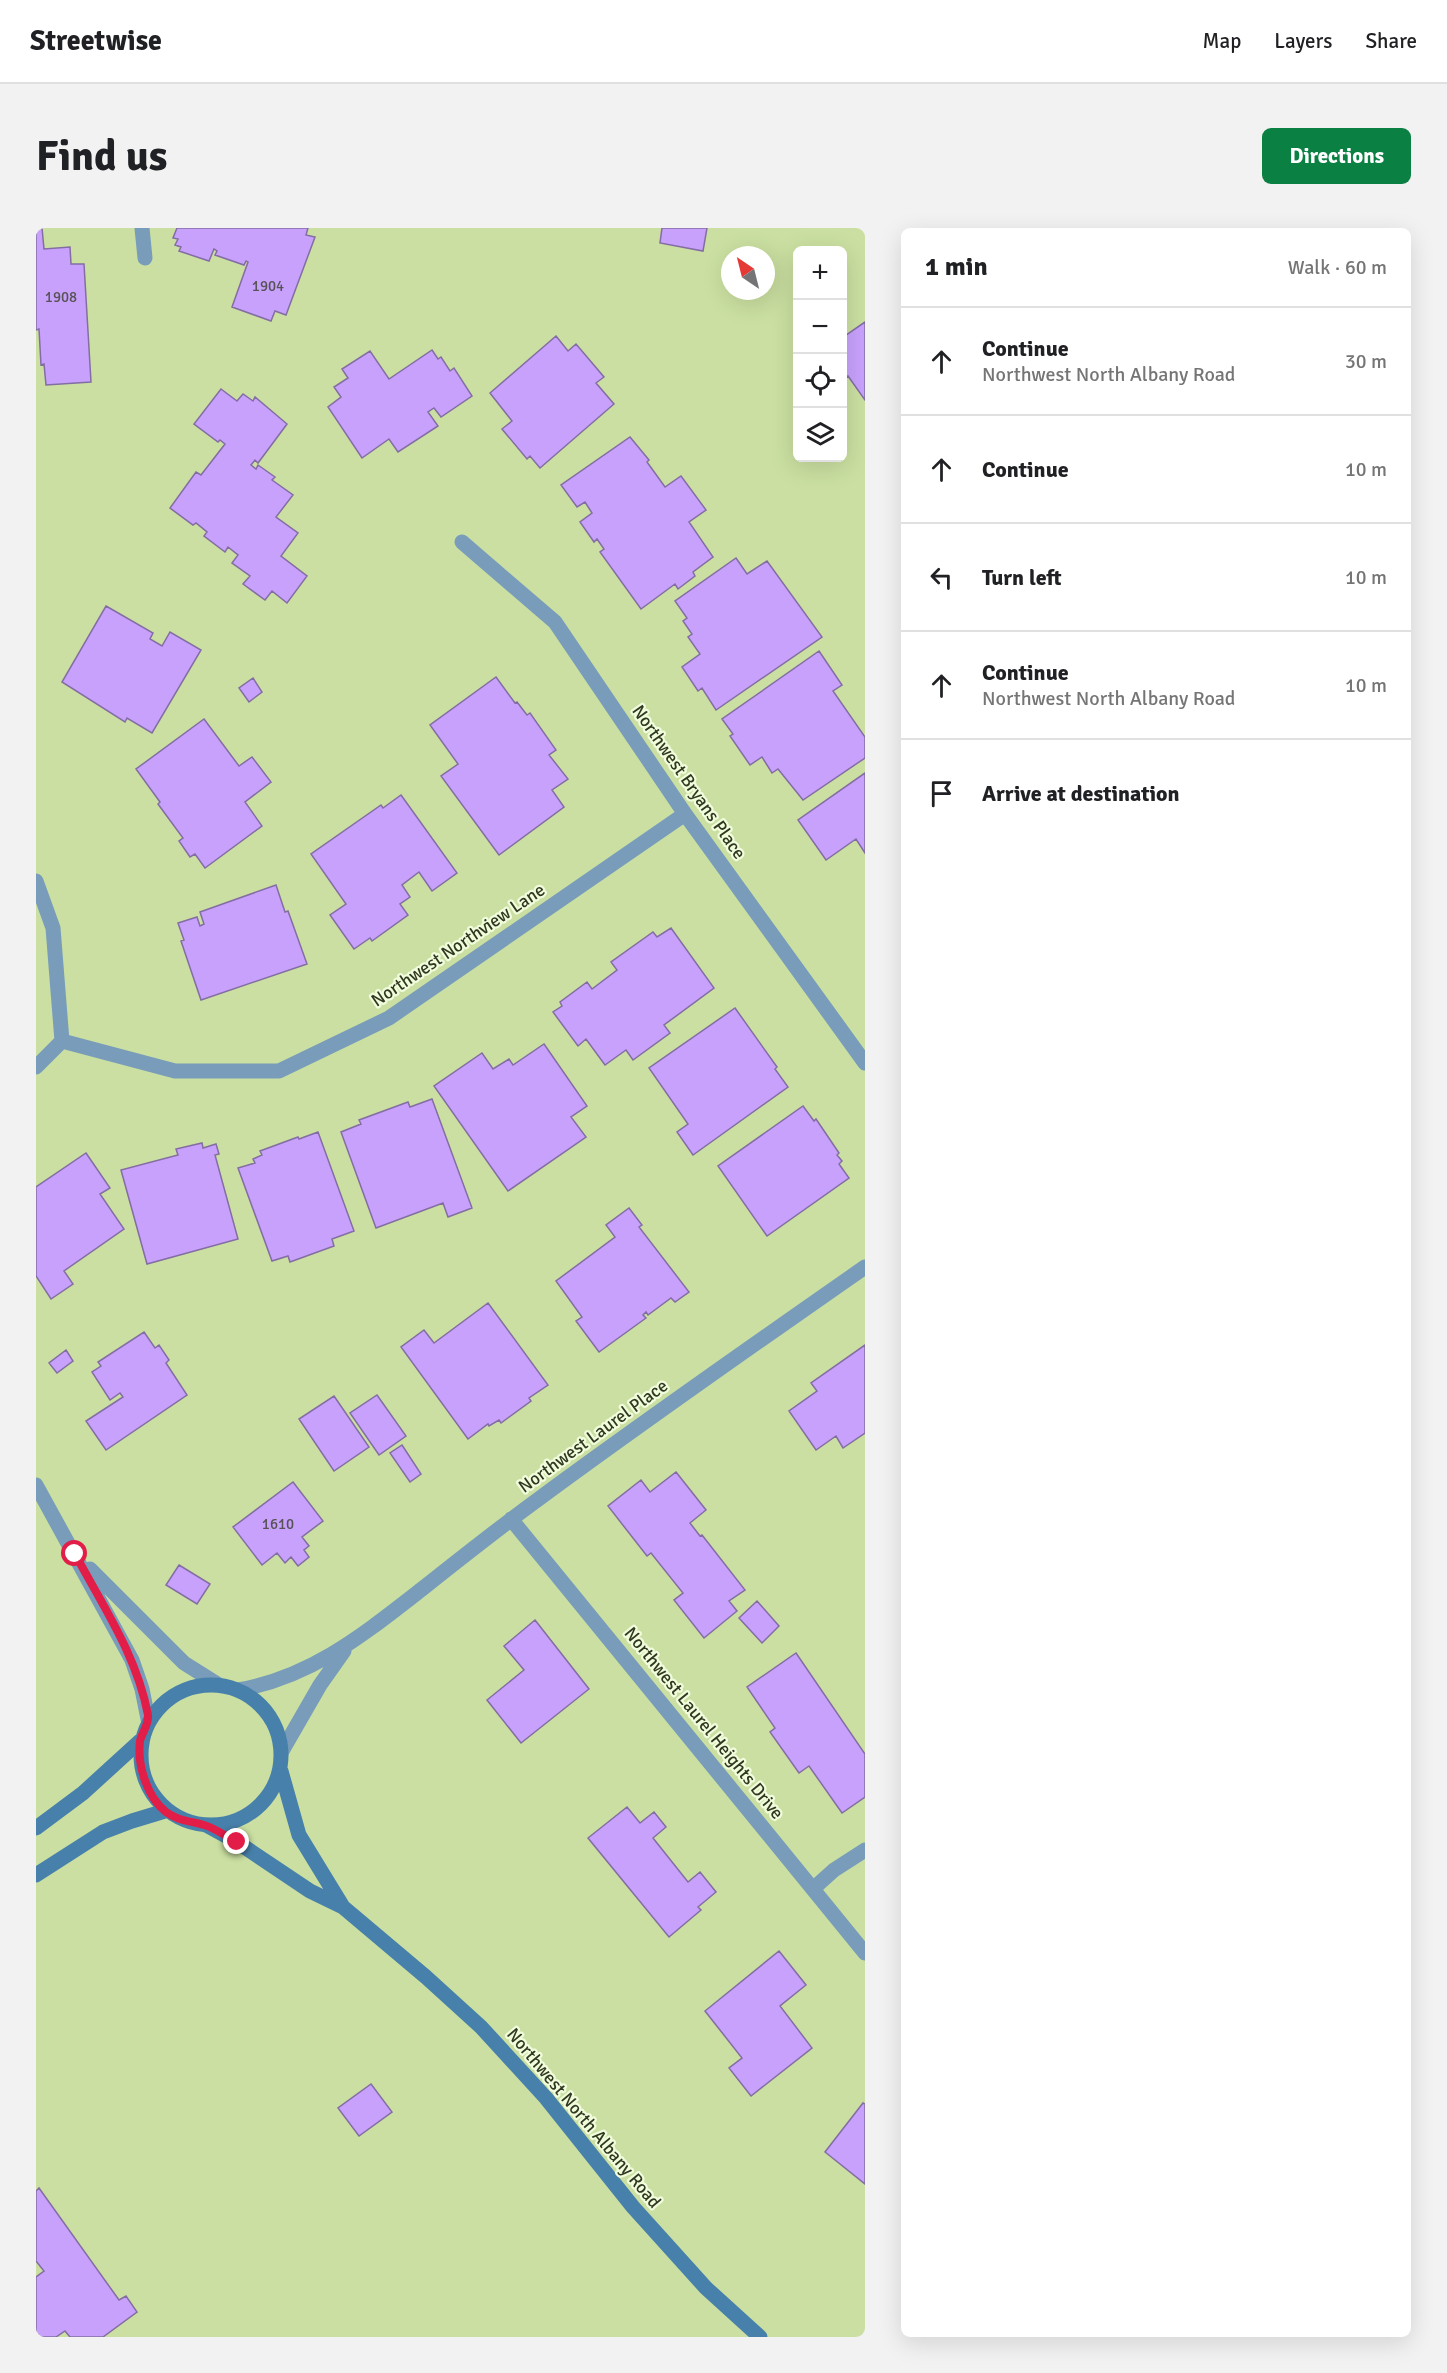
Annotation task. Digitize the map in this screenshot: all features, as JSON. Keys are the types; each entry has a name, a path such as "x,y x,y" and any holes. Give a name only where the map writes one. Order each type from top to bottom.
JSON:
{"main road":[{"path":"201,1685 219,1685 238,1690 255,1700 269,1715 277,1731 282,1751 281,1771 275,1786 260,1805 241,1820 206,1825 186,1822 165,1811 150,1790 141,1768 140,1741 148,1719 166,1700 201,1685"},
{"path":"36,1828 82,1794 140,1741"},
{"name":"Northwest North Albany Road","path":"281,1771 299,1834 343,1907"},
{"path":"36,1875 103,1832 165,1811"},
{"name":"Northwest North Albany Road","path":"206,1825 310,1891 343,1907 481,2027 546,2098 633,2207 706,2288 760,2337"}],"street":[{"path":"142,228 145,258"},
{"name":"Northwest Bryans Place","path":"462,542 555,622 685,814 865,1063"},
{"name":"Northwest Northview Lane","path":"62,1041 175,1071 279,1071 389,1018 685,814"},
{"path":"36,881 53,928 62,1041 36,1067"},
{"name":"Northwest Laurel Place","path":"238,1690 262,1686 318,1662 350,1644 511,1519 865,1267"},
{"path":"36,1485 132,1660 142,1689 148,1719"},
{"name":"Northwest Laurel Heights Drive","path":"511,1519 865,1953"},
{"path":"75,1554 176,1656 219,1685"},
{"name":"Northwest Laurel Place","path":"282,1751 320,1685 350,1644"},
{"path":"814,1888 834,1870 865,1850"}],"building":[{"path":"36,228 42,228 44,249 70,247 71,264 84,264 91,382 46,385 44,364 41,365 39,329 36,330"},
{"path":"177,228 308,228 306,235 315,237 286,315 275,311 271,321 232,307 248,262 246,261 244,265 215,255 217,251 214,249 209,261 179,251 181,247 175,245 178,239 173,238"},
{"path":"662,228 707,228 703,251 660,243"},
{"path":"865,322 865,400 847,376 847,335"},
{"path":"556,336 568,351 576,344 604,377 596,383 614,404 540,468 530,456 527,459 502,429 512,421 490,393"},
{"path":"432,350 438,359 441,357 450,371 454,368 472,396 441,417 434,408 428,412 438,426 398,452 389,439 362,458 328,407 341,397 334,387 348,378 342,369 370,351 389,379"},
{"path":"221,389 237,401 243,394 253,401 255,397 287,424 258,463 255,460 251,465 256,469 258,465 275,477 272,480 293,495 276,517 298,533 281,556 307,576 287,603 272,591 265,600 243,584 250,576 232,563 238,555 228,547 225,552 204,536 207,532 196,523 193,525 170,508 196,472 201,475 225,444 220,440 218,442 194,424"},
{"path":"630,437 649,460 647,462 665,487 681,476 706,510 689,522 713,557 693,572 695,576 678,589 675,584 641,609 600,552 604,549 597,539 594,542 580,522 592,513 585,502 577,507 561,485"},
{"path":"736,558 747,574 767,561 822,637 716,710 702,688 698,691 682,667 700,654 688,637 692,634 683,621 687,618 675,601"},
{"path":"106,606 153,633 150,639 162,646 170,632 201,650 152,733 127,718 125,722 62,682"},
{"path":"819,651 842,685 833,691 865,737 865,758 803,800 778,769 772,773 762,757 750,765 730,736 733,734 722,719"},
{"path":"496,677 515,703 517,702 527,715 530,713 556,750 549,755 568,779 552,790 564,807 499,855 441,776 458,764 430,725"},
{"path":"253,678 262,692 249,702 239,688"},
{"path":"204,719 239,766 252,757 271,782 245,802 262,826 205,868 195,854 190,857 179,841 183,838 136,769"},
{"path":"865,773 865,853 856,839 826,860 798,820"},
{"path":"401,795 457,873 432,891 419,872 402,885 410,897 400,904 408,915 372,941 370,938 354,949 330,915 346,904 311,854 381,805 383,808"},
{"path":"276,885 307,964 201,1000 181,941 184,940 178,923 197,917 200,926 204,924 200,912"},
{"path":"671,928 714,988 664,1025 670,1033 633,1060 626,1050 605,1065 586,1039 578,1046 553,1012 562,1006 560,1002 587,982 592,989 617,970 611,962 653,932 657,937"},
{"path":"735,1008 777,1067 775,1069 788,1087 693,1155 677,1132 688,1124 649,1068"},
{"path":"544,1044 587,1106 571,1117 586,1137 508,1191 434,1086 482,1053 493,1069 509,1059 513,1065"},
{"path":"432,1099 472,1208 448,1217 443,1203 376,1228 341,1132 361,1124 359,1120 408,1102 410,1107"},
{"path":"803,1106 814,1121 816,1119 839,1153 837,1155 842,1161 839,1164 849,1178 767,1236 718,1166"},
{"path":"318,1132 354,1231 332,1239 334,1246 290,1262 288,1256 272,1261 238,1168 255,1163 253,1159 262,1155 260,1151"},
{"path":"202,1143 203,1148 216,1144 219,1154 215,1155 238,1239 147,1264 121,1170 178,1155 176,1149"},
{"path":"86,1153 110,1188 100,1194 124,1229 64,1271 73,1284 51,1299 36,1276 36,1187"},
{"path":"629,1208 642,1225 639,1227 689,1292 675,1302 671,1298 648,1315 646,1312 643,1315 646,1318 599,1352 576,1321 582,1317 556,1281 615,1237 606,1225"},
{"path":"488,1303 548,1385 529,1398 531,1401 501,1423 499,1420 489,1426 488,1424 468,1439 401,1347 424,1330 434,1343"},
{"path":"144,1332 155,1348 159,1345 169,1360 166,1363 187,1395 106,1450 86,1421 123,1397 120,1393 110,1400 92,1372 101,1366 98,1362"},
{"path":"865,1345 865,1433 843,1448 836,1436 816,1450 789,1411 817,1391 811,1383"},
{"path":"66,1350 73,1361 57,1373 49,1363"},
{"path":"377,1395 406,1436 379,1455 350,1413"},
{"path":"334,1396 369,1447 334,1471 299,1419"},
{"path":"402,1445 421,1474 410,1482 390,1453"},
{"path":"676,1472 706,1510 690,1523 745,1590 729,1601 737,1611 704,1638 674,1600 683,1593 651,1553 647,1556 608,1506 641,1480 650,1492"},
{"path":"293,1482 323,1521 302,1537 309,1546 304,1550 309,1557 298,1566 291,1557 285,1563 277,1553 262,1565 233,1527"},
{"path":"179,1565 210,1584 197,1604 166,1585"},
{"path":"757,1601 779,1626 762,1643 739,1618"},
{"path":"535,1620 589,1689 521,1743 487,1700 524,1670 504,1646"},
{"path":"796,1653 865,1754 865,1797 842,1813 809,1766 799,1773 770,1732 775,1728 747,1687"},
{"path":"627,1807 640,1823 654,1812 666,1827 653,1838 688,1882 700,1872 716,1892 698,1907 701,1910 669,1937 588,1838"},
{"path":"779,1951 806,1985 780,2006 812,2048 751,2096 729,2068 742,2058 705,2011"},
{"path":"371,2084 392,2112 359,2136 338,2108"},
{"path":"863,2103 865,2104 865,2184 825,2152"},
{"path":"39,2188 119,2300 126,2296 137,2312 103,2337 70,2337 65,2331 56,2337 36,2337 36,2277 44,2271 36,2261 36,2191"}],"route":[{"path":"75,1554 132,1660 142,1689 148,1719 140,1741 141,1768 150,1790 165,1811 186,1822 206,1825 237,1842"}]}
